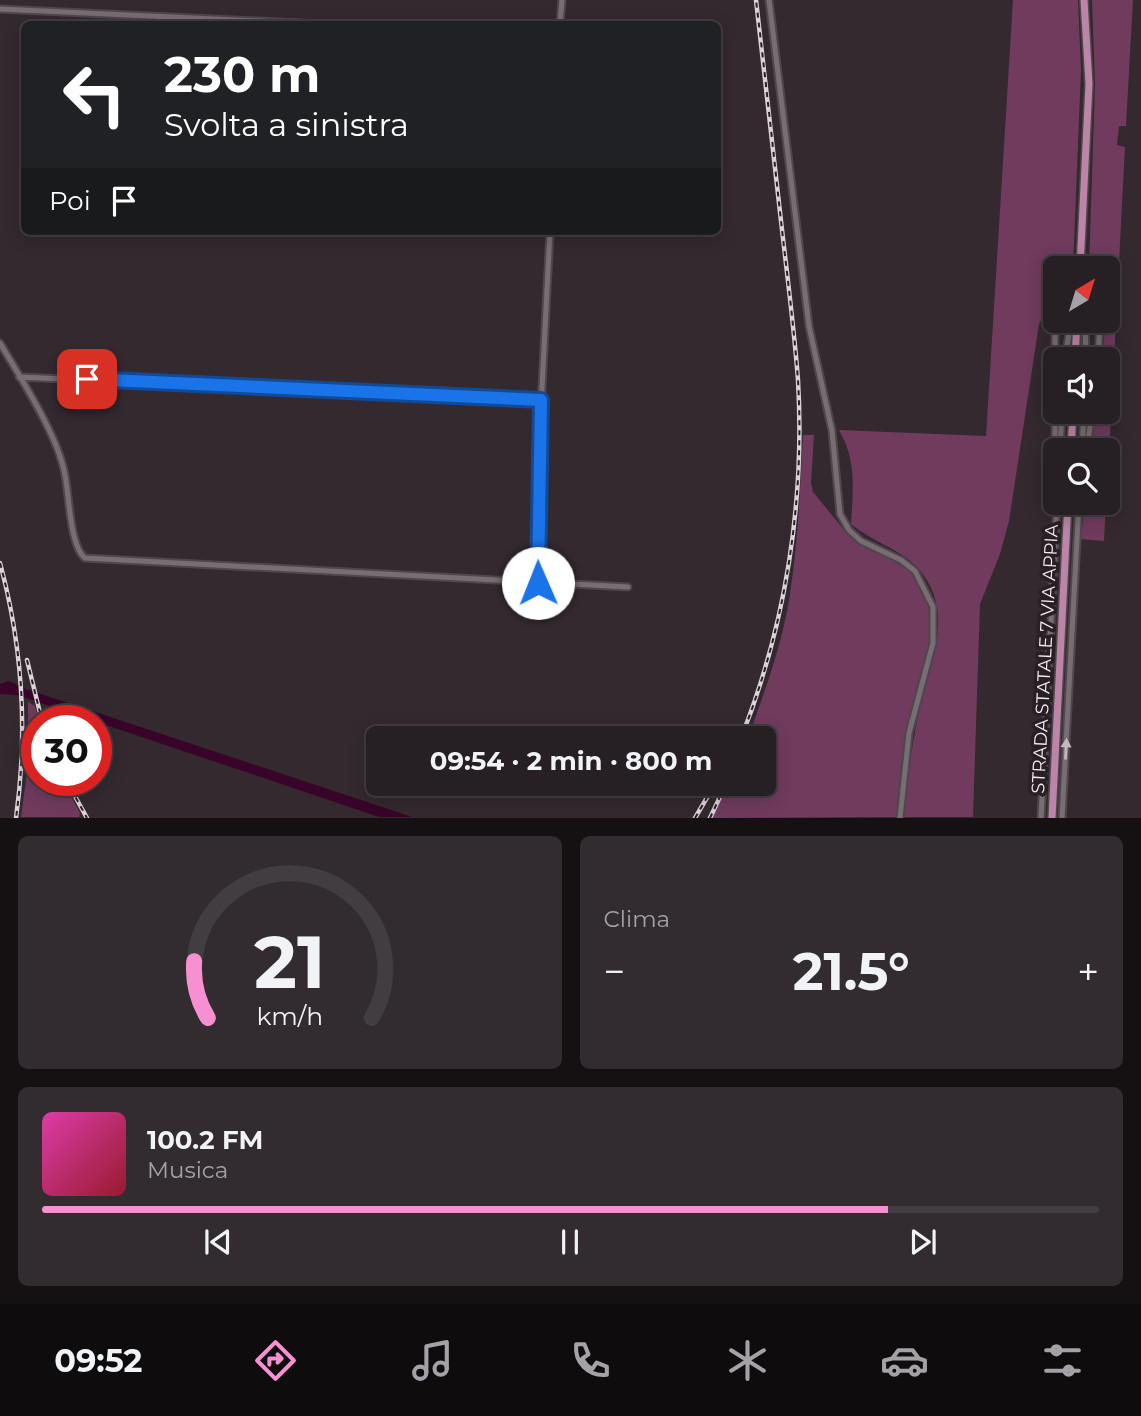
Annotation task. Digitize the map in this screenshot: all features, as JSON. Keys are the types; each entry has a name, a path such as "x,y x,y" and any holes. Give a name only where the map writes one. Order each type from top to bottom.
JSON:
{"main road":[{"path":"1080,256 1089,84 1084,0"},
{"name":"STRADA STATALE 7 VIA APPIA","path":"1052,817 1067,515"}],"street":[{"path":"560,21 562,0"},
{"path":"769,0 809,326 832,431 840,514 849,530 861,541 901,560 915,571 933,607 933,643 909,733 900,817"},
{"path":"0,9 257,21"},
{"path":"538,583 541,400 550,235"},
{"path":"1054,438 1055,333"},
{"path":"0,343 60,455 73,530 80,555 85,558 628,587"},
{"path":"19,377 541,400"},
{"path":"1041,817 1056,515"},
{"path":"1062,817 1078,515"}],"shaded area":[{"path":"1013,0 1078,0 1081,70 1073,256 1043,256 1043,317 1039,324 1009,521 1000,554 980,604 973,817 904,817 916,729 937,640 936,604 930,586 918,568 851,524 851,464 839,430 986,436"},
{"path":"1092,0 1133,0 1126,126 1119,126 1117,145 1125,147 1119,256 1089,256 1095,84"},
{"path":"1105,333 1115,333 1115,347 1103,347"},
{"path":"1094,424 1111,424 1110,438 1093,438"},
{"path":"803,435 814,435 811,483 813,492 845,531 910,571 924,592 931,617 930,643 904,743 897,817 711,818 722,796 776,796 776,726 752,726 786,618 797,538"},
{"path":"1084,515 1105,515 1104,541 1081,539"},
{"path":"9,681 74,705 47,705 17,695 0,694 0,684"},
{"path":"112,718 412,817 379,817 112,727"},
{"path":"24,796 71,796 80,813 79,817 21,817"}],"railway":[{"path":"745,726 757,695 781,607 795,517 799,425 794,340 756,0"},
{"path":"0,563 14,626 21,690 22,753 16,818"},
{"path":"27,660 38,705"},
{"path":"75,796 87,818"},
{"path":"695,818 708,796"},
{"path":"710,818 720,796"}],"route":[{"path":"87,379 541,400 538,583"}]}
